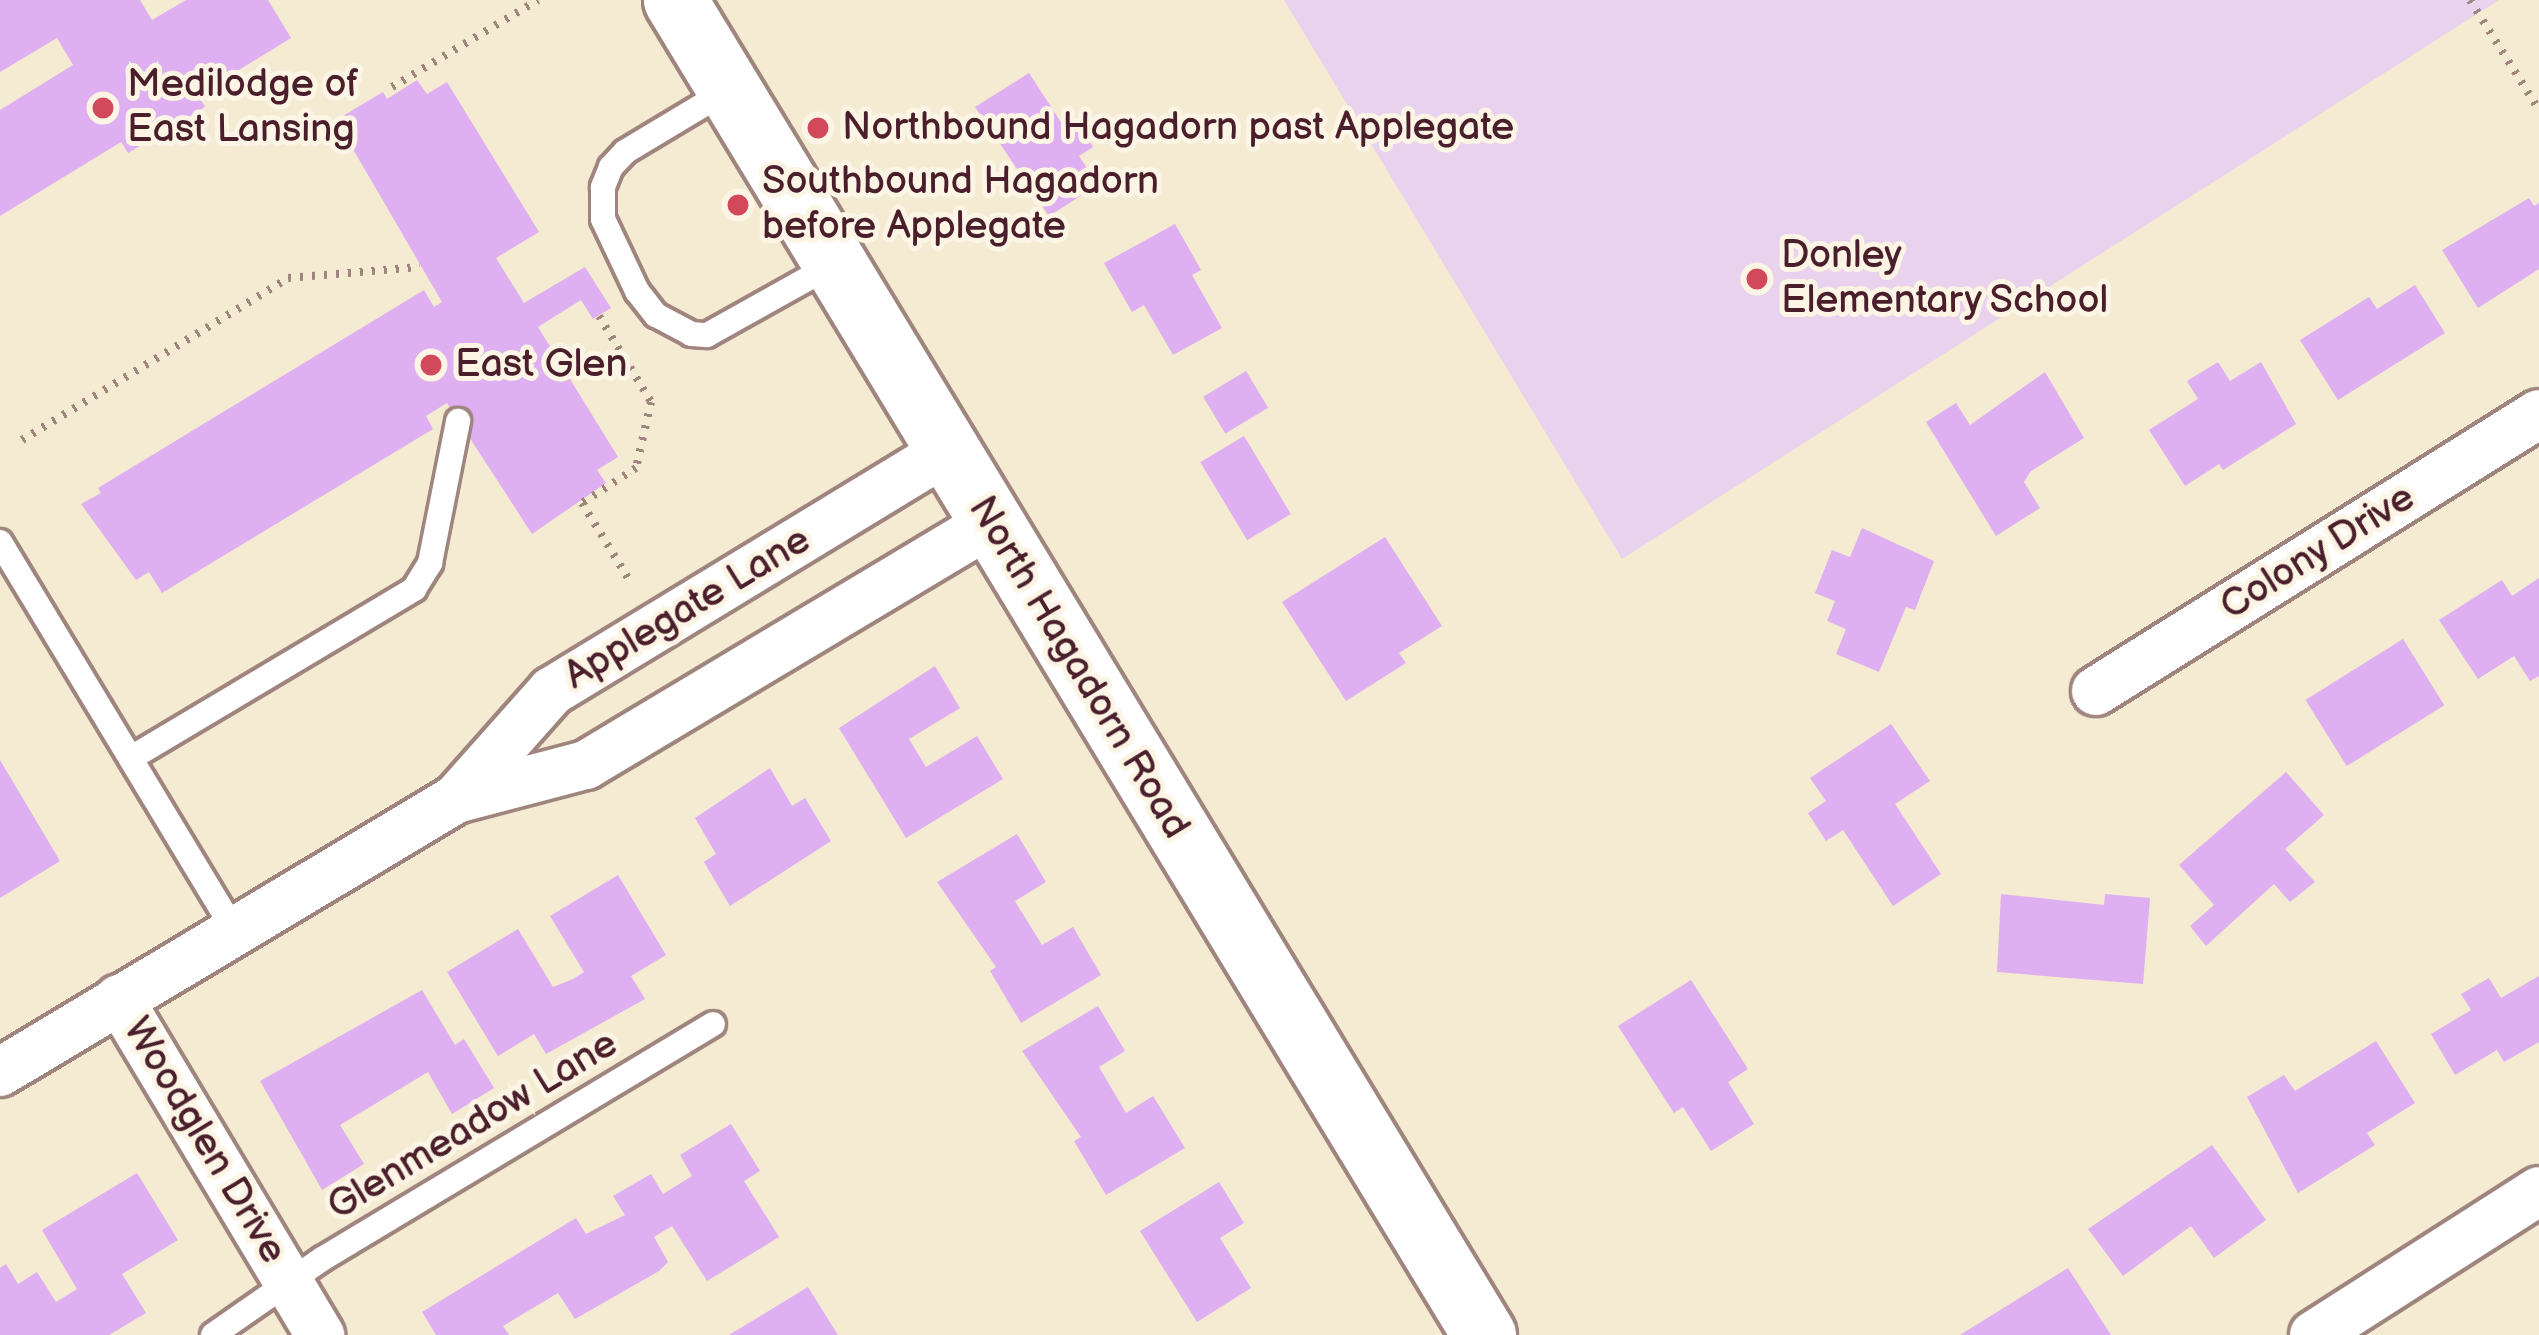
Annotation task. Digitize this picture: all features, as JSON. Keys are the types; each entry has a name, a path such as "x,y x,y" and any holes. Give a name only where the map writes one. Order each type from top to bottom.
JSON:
{"street":[{"name":"North Hagadorn Road","path":"675,0 1484,1335"},
{"name":"Colony Drive","path":"2096,692 2539,414"},
{"name":"Applegate Lane","path":"455,799 552,691 946,451"},
{"name":"Applegate Lane","path":"7,1052 119,999 455,799 586,765 990,523"},
{"name":"Woodglen Drive","path":"119,999 320,1335"},
{"path":"2314,1335 2535,1204"}],"lane":[{"path":"728,90 625,152 611,167 603,187 603,219 637,291 656,315 691,334 707,334 834,264"},
{"path":"130,758 414,589 430,563 458,421"},
{"path":"0,542 236,932"},
{"name":"Glenmeadow Lane","path":"213,1335 289,1283 713,1024"}],"path":[{"path":"392,87 538,0"},
{"path":"2470,0 2539,110"},
{"path":"22,440 289,278 420,267"},
{"path":"599,316 651,402 636,468 582,503 631,584"}],"shaded area":[{"name":"Donley Elementary School","path":"1284,0 2499,0 1622,559"}],"building":[{"name":"Medilodge of East Lansing","path":"0,0 140,0 152,20 186,0 268,0 291,38 198,95 205,107 128,153 121,142 0,216 0,110 73,65 57,38 0,72"},
{"path":"1029,73 1066,130 1077,122 1093,147 1079,156 1098,185 1049,216 975,107"},
{"name":"East Glen","path":"417,80 427,94 447,82 539,232 496,258 524,303 585,267 611,308 593,319 581,300 538,327 618,457 597,470 606,483 532,534 447,403 426,416 433,429 162,593 149,572 136,580 81,504 101,493 98,488 424,290 434,307 442,302 336,120 383,92 387,99"},
{"path":"2529,198 2534,206 2539,203 2539,269 2478,308 2442,250"},
{"path":"1175,224 1201,270 1192,275 1222,328 1173,355 1144,305 1132,312 1104,263"},
{"path":"2415,285 2445,333 2338,400 2300,340 2369,297 2377,309"},
{"path":"2218,362 2230,381 2261,362 2296,424 2223,470 2219,464 2185,486 2149,430 2198,399 2187,381"},
{"path":"1246,371 1268,408 1225,434 1203,397"},
{"path":"2045,372 2084,438 2031,471 2024,482 2040,508 1996,536 1926,422 1956,403 1970,425"},
{"path":"1244,436 1291,514 1247,540 1200,462"},
{"path":"1862,528 1934,561 1915,610 1906,607 1879,672 1836,654 1846,629 1827,621 1835,601 1815,593 1832,550 1850,557"},
{"path":"1385,537 1442,626 1399,653 1406,663 1346,701 1282,602"},
{"path":"2539,578 2539,676 2530,681 2514,656 2478,679 2439,620 2502,580 2512,596"},
{"path":"2403,639 2444,705 2347,766 2305,700"},
{"path":"935,666 960,708 909,739 926,767 977,736 1003,779 906,838 839,728"},
{"path":"1891,724 1930,781 1895,804 1941,874 1893,906 1843,830 1826,841 1808,813 1826,801 1810,778"},
{"path":"0,760 60,861 0,898"},
{"path":"770,768 792,806 805,798 831,841 730,906 704,862 716,854 695,818"},
{"path":"2286,772 2324,815 2285,849 2315,882 2290,902 2274,884 2206,946 2190,926 2214,905 2179,865"},
{"path":"1017,834 1046,882 1015,901 1042,945 1073,927 1101,975 1021,1023 990,971 996,967 937,882"},
{"path":"618,875 666,955 631,976 645,999 546,1054 534,1034 498,1056 447,972 518,929 553,987 573,979 584,972 550,916"},
{"path":"2001,894 2104,905 2105,894 2150,898 2143,984 1997,972"},
{"path":"2539,976 2539,1042 2504,1062 2497,1050 2455,1075 2431,1034 2471,1010 2461,994 2489,978 2501,998"},
{"path":"1691,980 1748,1069 1728,1082 1754,1124 1711,1151 1683,1107 1674,1113 1618,1026"},
{"path":"422,990 455,1045 464,1039 494,1088 452,1114 428,1072 340,1125 364,1164 322,1190 260,1081"},
{"path":"1098,1006 1125,1051 1099,1067 1126,1113 1153,1096 1185,1148 1106,1195 1074,1141 1081,1137 1022,1051"},
{"path":"2376,1041 2415,1103 2367,1133 2375,1145 2298,1193 2247,1097 2284,1075 2295,1091"},
{"path":"731,1124 760,1171 744,1181 779,1237 707,1281 672,1226 654,1237 668,1262 659,1271 575,1319 558,1293 503,1326 509,1335 436,1335 422,1312 576,1218 586,1234 625,1215 613,1196 651,1174 663,1194 692,1176 680,1155"},
{"path":"2212,1145 2266,1220 2214,1258 2191,1226 2123,1276 2088,1229"},
{"path":"137,1173 178,1240 122,1274 146,1313 109,1335 0,1335 0,1268 6,1264 18,1284 37,1272 56,1302 77,1289 42,1230"},
{"path":"1219,1182 1244,1223 1220,1238 1251,1288 1197,1322 1140,1231"},
{"path":"2068,1268 2111,1335 1960,1335"},
{"path":"808,1287 838,1335 729,1335"}],"place":[{"name":"Medilodge of East Lansing","path":"103,108"},
{"name":"Northbound Hagadorn past Applegate","path":"818,128"},
{"name":"Southbound Hagadorn before Applegate","path":"738,205"},
{"name":"Donley Elementary School","path":"1757,279"},
{"name":"East Glen","path":"431,365"}]}
